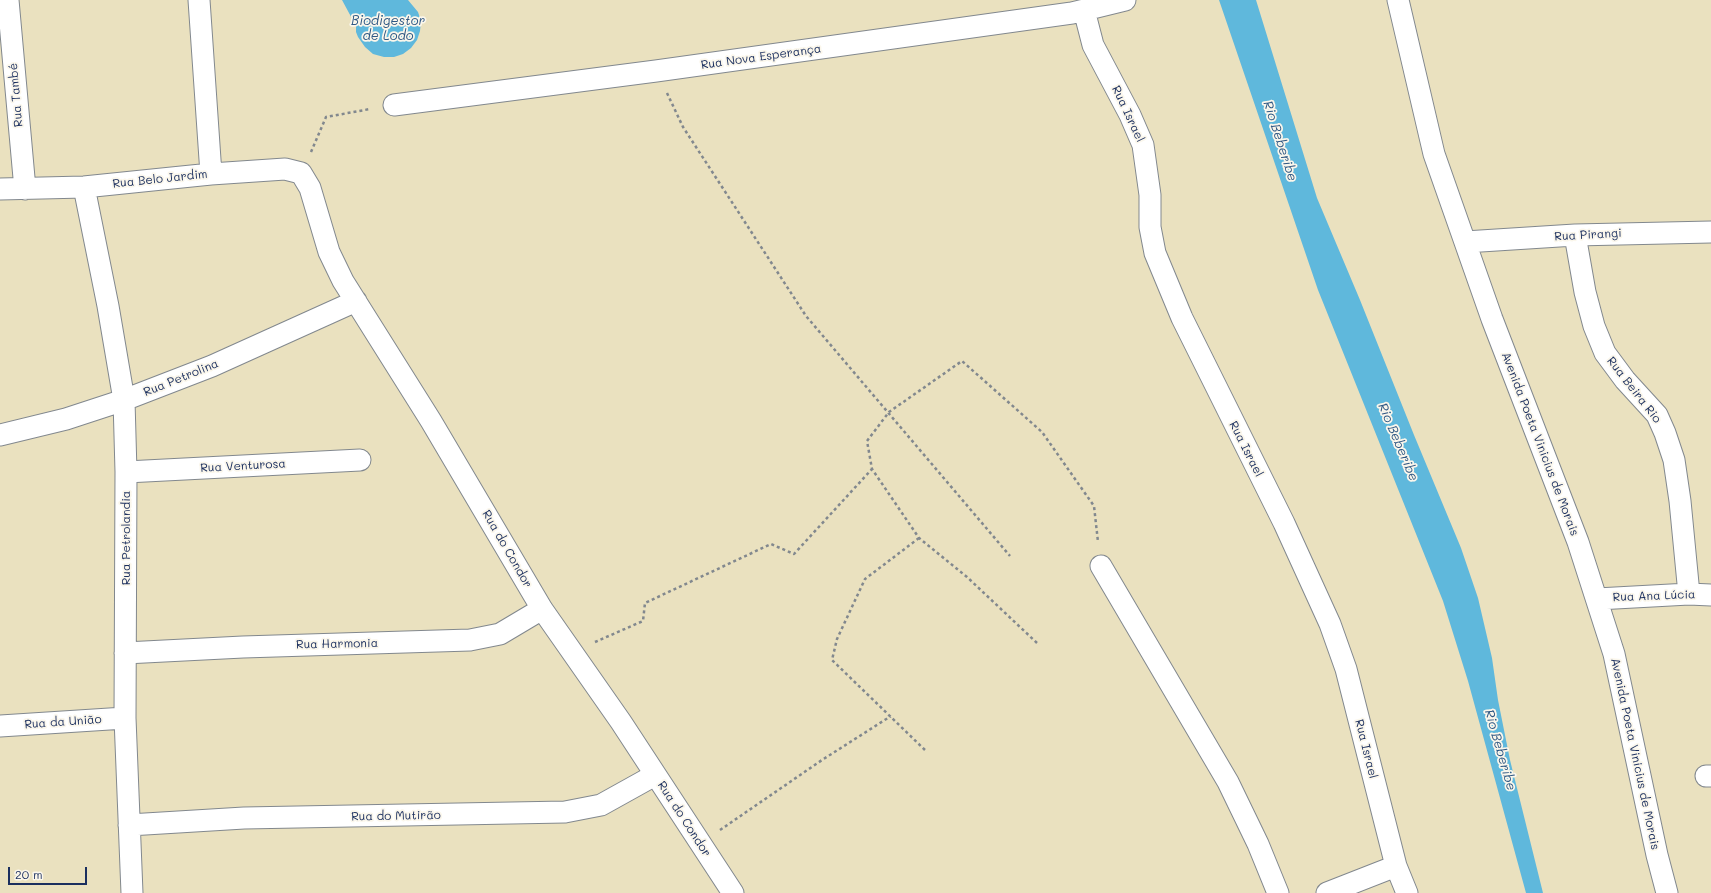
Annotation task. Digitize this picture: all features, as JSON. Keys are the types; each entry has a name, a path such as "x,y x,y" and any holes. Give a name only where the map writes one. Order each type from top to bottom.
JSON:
{"street":[{"name":"Rua També","path":"8,0 25,189"},
{"path":"199,0 211,174"},
{"name":"Rua Nova Esperança","path":"394,105 656,71 1084,10 1125,0"},
{"name":"Avenida Poeta Vinicius de Morais","path":"1398,0 1434,154 1492,319 1578,542 1614,654 1656,855 1668,893"},
{"name":"Rua Israel","path":"1084,10 1093,45 1130,116 1143,145 1150,196 1150,227 1155,253 1182,318 1284,523 1330,624 1355,702 1363,740 1396,866 1406,893"},
{"name":"Rua Belo Jardim","path":"0,189 84,187 211,174 285,169 306,181"},
{"name":"Rua do Condor","path":"306,181 329,252 343,281 431,421 542,609 621,722 733,893"},
{"name":"Rua Petrolandia","path":"84,187 108,306 124,400 126,472 125,718 132,893"},
{"name":"Rua Pirangi","path":"1465,242 1575,235 1711,232"},
{"name":"Rua Beira Rio","path":"1575,235 1585,292 1594,326 1606,353 1625,380 1656,415 1665,433 1674,460 1680,501 1689,594"},
{"name":"Rua Petrolina","path":"0,435 66,419 124,400 212,366 356,301"},
{"name":"Rua Venturosa","path":"126,472 360,460"},
{"path":"1101,566 1228,782 1258,844 1278,893"},
{"name":"Rua Ana Lúcia","path":"1597,599 1689,594 1711,595"},
{"name":"Rua Harmonia","path":"125,653 243,647 470,640 500,634 542,609"},
{"name":"Rua da União","path":"0,726 125,718"},
{"name":"Rua do Mutirão","path":"129,825 244,818 565,812 601,805 655,775"},
{"path":"1327,893 1396,866"}],"path":[{"path":"656,71 684,127 806,316 1010,556"},
{"path":"306,181 326,117 394,105"},
{"path":"1037,643 967,577 919,538 872,469 867,441 889,412 962,361 1042,432 1094,506 1101,566"},
{"path":"572,652 643,621 645,603 771,544 794,554 872,469"},
{"path":"919,538 865,579 837,639 832,660 926,751"},
{"path":"700,844 822,760 890,716"}],"water":[{"name":"Biodigestor de Lodo","path":"342,0 408,0 418,12 421,21 417,40 411,48 403,54 394,57 384,57 373,54 365,47 358,37 356,26"},
{"name":"Rio Beberibe","path":"1219,0 1256,0 1317,198 1461,548 1478,598 1492,658 1498,700 1510,760 1543,893 1526,893 1468,681 1443,601 1318,290"}]}
